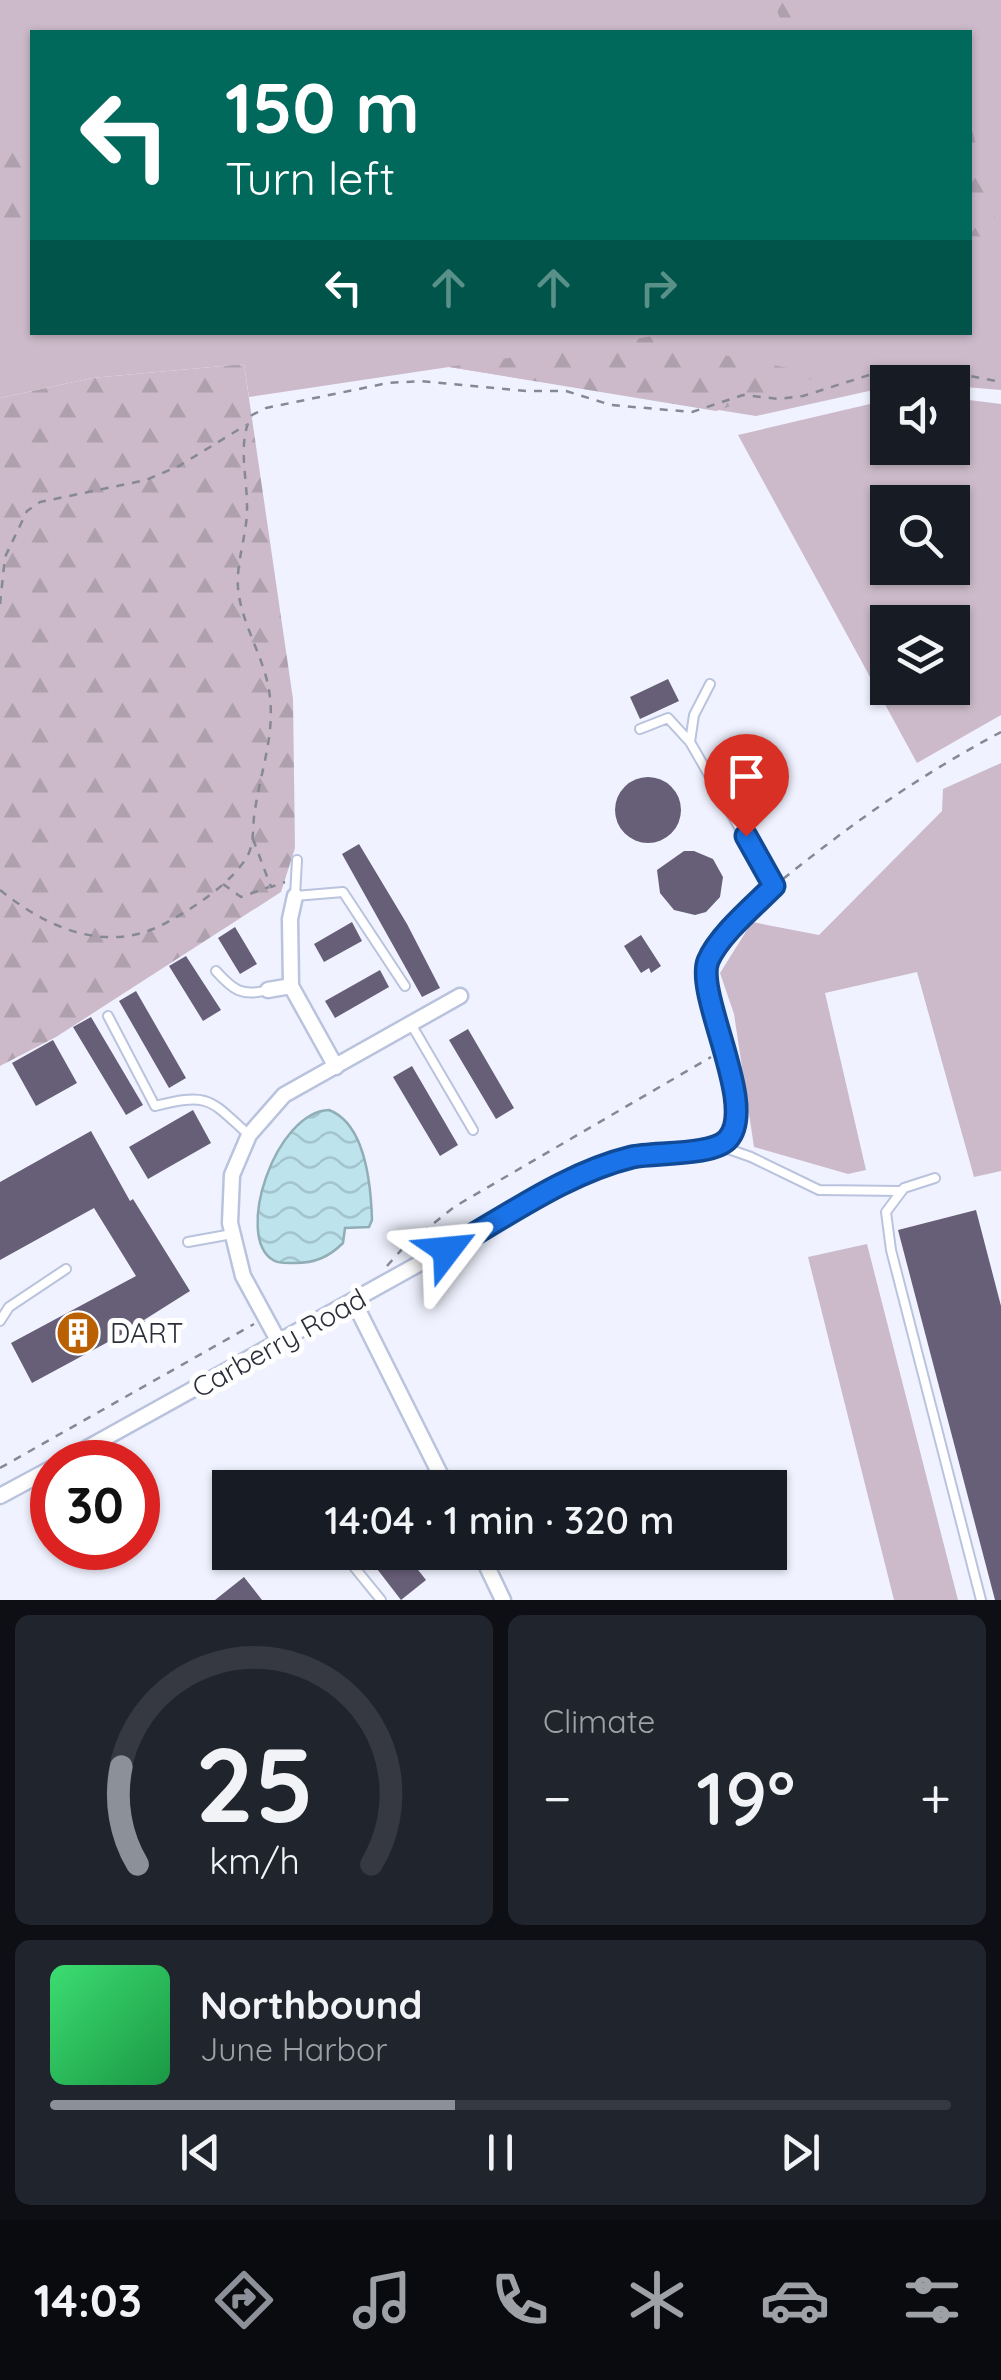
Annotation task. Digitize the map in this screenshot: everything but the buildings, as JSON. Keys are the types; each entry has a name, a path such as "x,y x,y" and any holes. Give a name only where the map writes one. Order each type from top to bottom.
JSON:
{"street":[{"path":"295,896 290,919 291,986 336,1066"},
{"path":"268,990 291,986"},
{"path":"708,990 726,1049 735,1112 733,1132 720,1146"},
{"path":"280,1344 243,1276 230,1223 232,1175 249,1136 284,1095 460,996"},
{"name":"Carberry Road","path":"103,1440 586,1171 632,1158 720,1146"},
{"path":"354,1302 438,1470"},
{"path":"0,1496 30,1480"},
{"path":"489,1570 503,1600"}],"lane":[{"path":"690,742 694,715 710,684"},
{"path":"640,729 668,718 690,742 774,886 740,919 709,960 705,979 708,990"},
{"path":"297,860 295,896 344,892 404,986"},
{"path":"216,970 232,990 243,994 268,990"},
{"path":"108,1016 156,1106 188,1098 210,1100 249,1136"},
{"path":"411,1024 473,1130"},
{"path":"720,1146 819,1190 901,1192 935,1178"},
{"path":"901,1192 886,1212 891,1250 982,1600"},
{"path":"188,1242 232,1234"},
{"path":"0,1321 9,1307 66,1269"},
{"path":"357,1570 381,1600"}],"path":[{"path":"0,890 71,932 98,939 144,934 188,912 240,867 249,852 254,811 270,750 269,690 239,593 238,575 248,511 244,437 252,416 266,408 388,383 421,381 566,391 610,405 692,412 743,395 803,396 888,369 924,368 1001,382"},
{"path":"0,604 5,557 26,511 40,502 146,480 179,466 247,424"},
{"path":"774,886 845,829 933,768 1001,732"},
{"path":"252,839 271,887"},
{"path":"222,883 241,897 296,878"},
{"path":"383,1271 403,1248 454,1206 726,1049"},
{"path":"0,1468 267,1316"}],"green space":[{"path":"0,0 1001,0 1001,390 970,387 970,365 870,365 870,391 756,416 449,367 249,397 244,364 92,378 0,398"},
{"path":"774,0 797,0 806,30 783,30"},
{"path":"972,130 996,222 987,237 972,236"},
{"path":"0,137 30,146 30,227 0,226"},
{"path":"661,335 680,346 822,375 716,411 449,367"},
{"path":"244,364 293,699 295,848 281,892 56,1037 0,1066 0,398 92,378"},
{"path":"970,400 1001,404 1001,715 917,763 885,705 970,705 970,605 870,605 870,677 738,435 870,404 870,465 970,465"},
{"path":"1001,763 1001,1171 974,1177 917,972 825,993 866,1170 848,1174 754,1147 734,1014 720,973 752,922 819,935 942,811 943,789"},
{"path":"867,1244 958,1600 894,1600 808,1257"}],"water":[{"path":"329,1110 341,1117 359,1142 368,1174 372,1220 369,1227 345,1228 343,1243 321,1258 302,1263 275,1261 262,1247 258,1227 266,1177 292,1131 309,1116"}],"place":[{"name":"DART","path":"78,1333"}],"route":[{"path":"447,1250 586,1171 632,1158 700,1150 726,1142 733,1132 735,1112 730,1064 705,979 709,960 740,919 774,886 746,836"}]}
